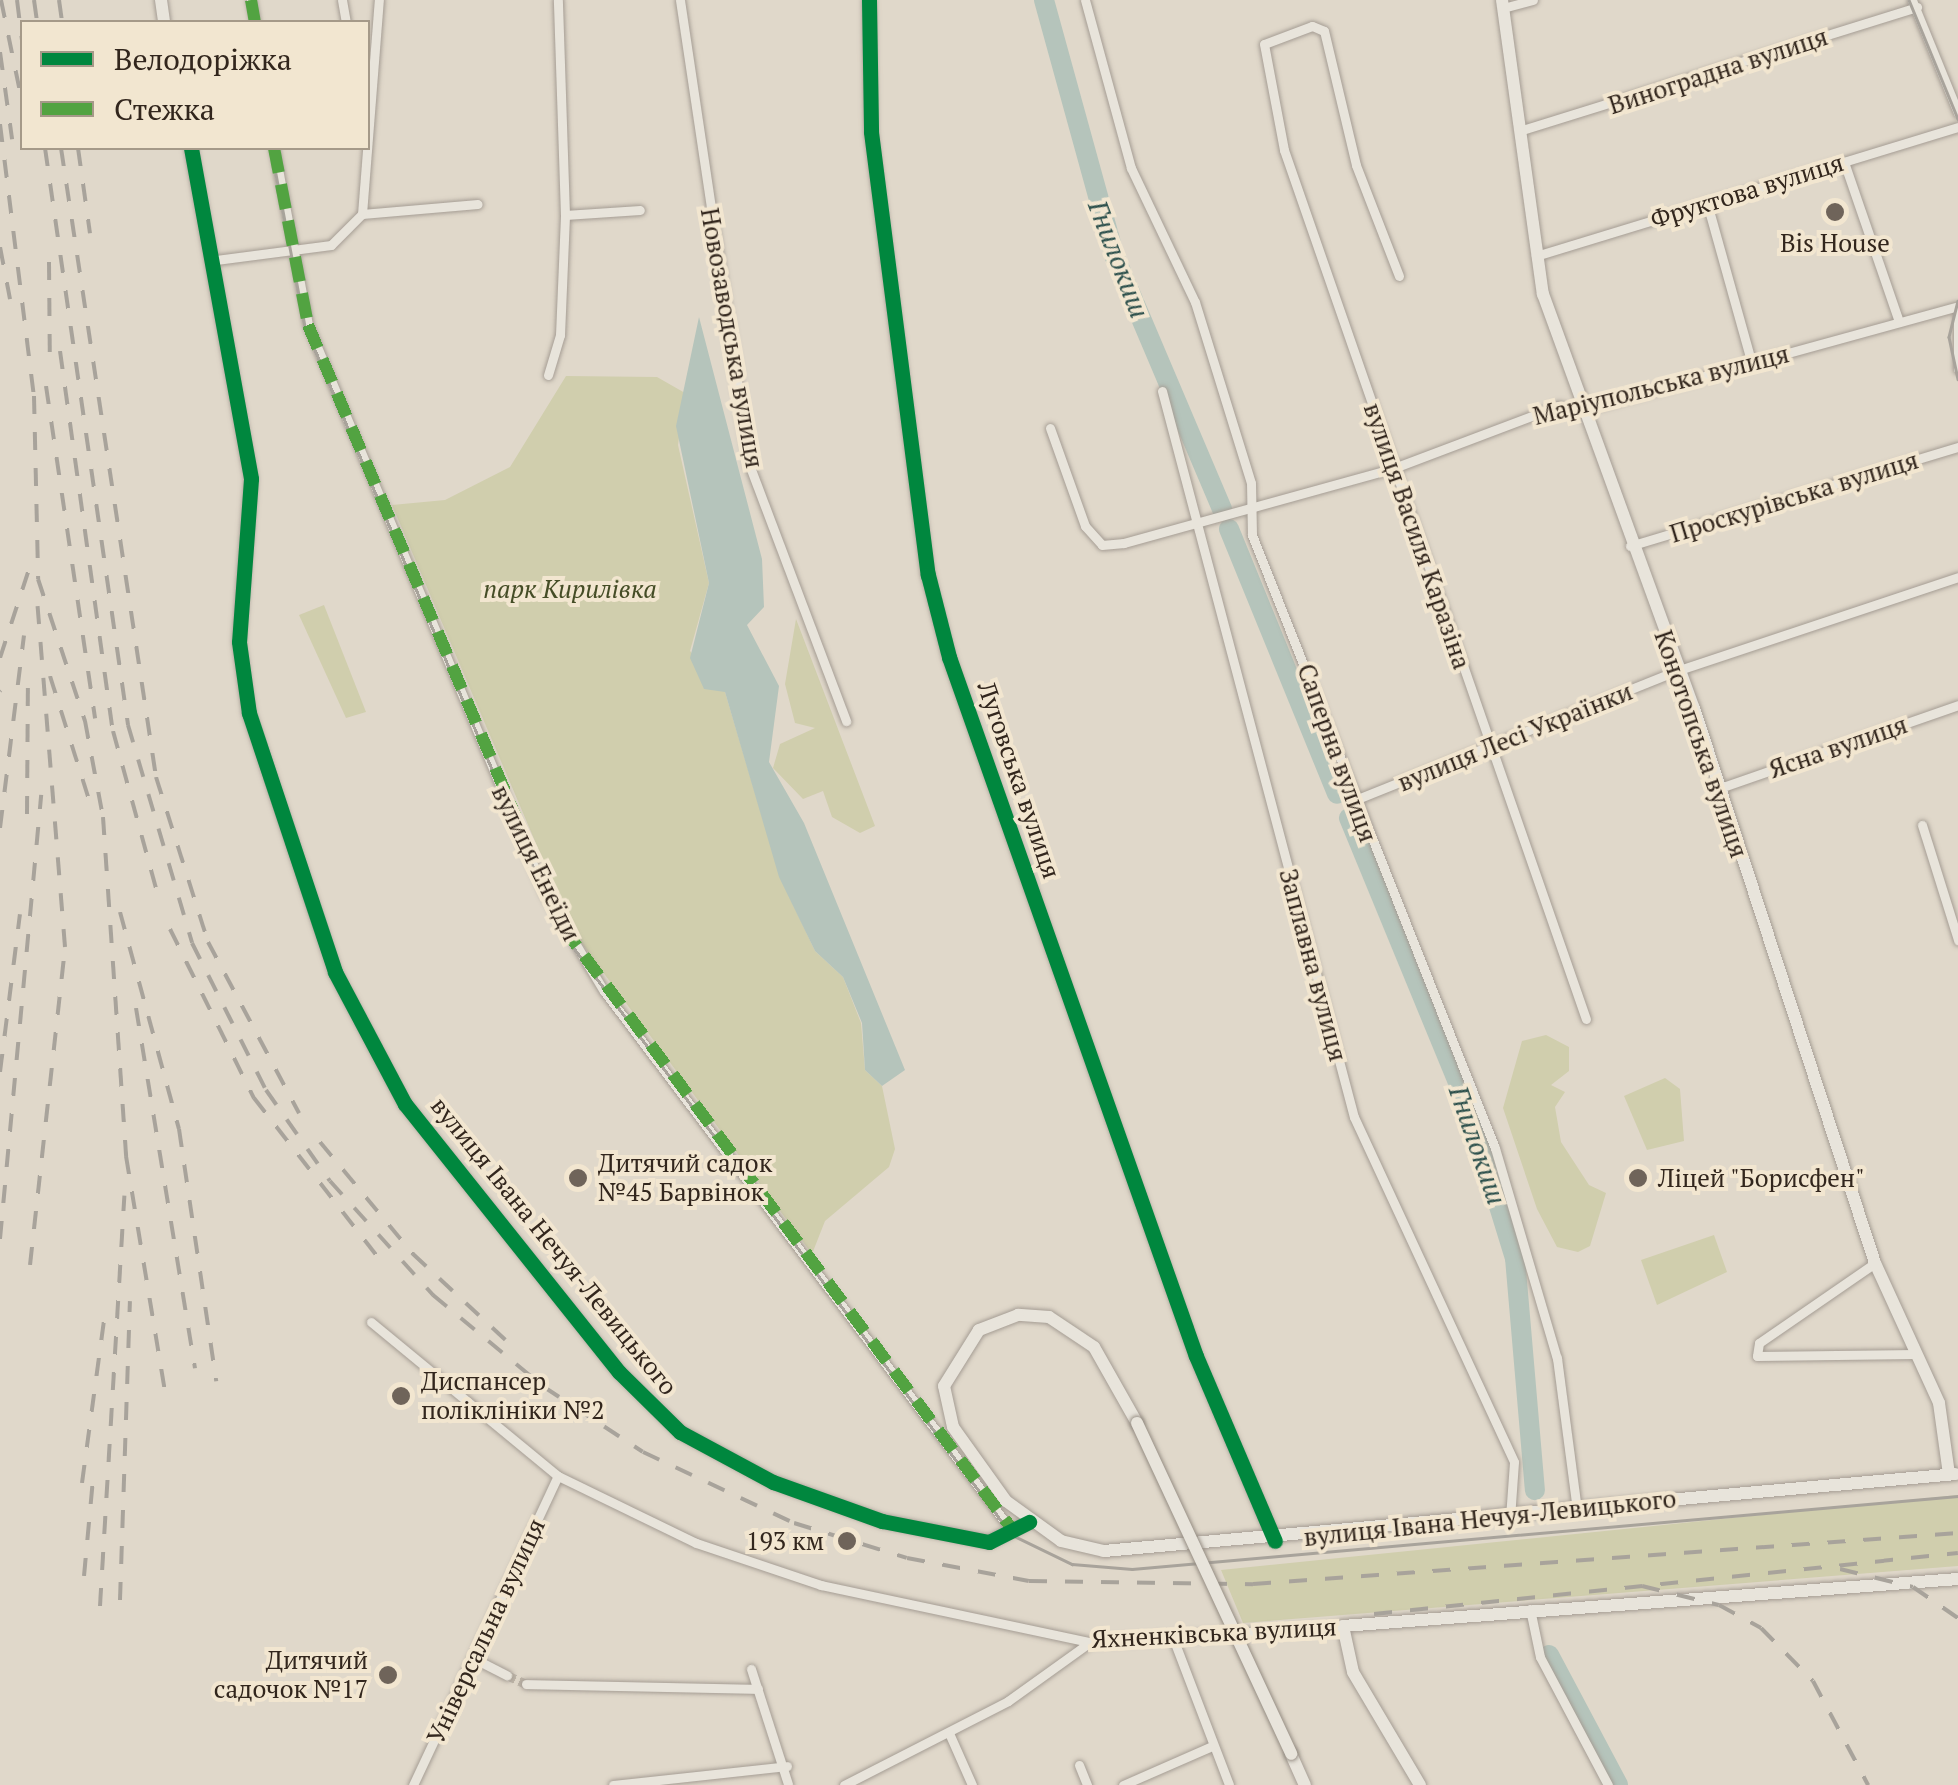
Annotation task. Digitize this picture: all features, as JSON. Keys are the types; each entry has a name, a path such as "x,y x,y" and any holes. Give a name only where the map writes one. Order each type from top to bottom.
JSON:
{"street":[{"path":"370,82 379,0"},
{"path":"548,375 560,335 565,215 558,0"},
{"name":"Новозаводська вулиця","path":"680,0 749,464 846,721"},
{"name":"Луговська вулиця","path":"869,0 871,132 928,575 949,656 1196,1356 1275,1541"},
{"name":"Саперна вулиця","path":"1085,0 1131,168 1194,302 1252,510 1252,535 1495,1148 1556,1358 1577,1510"},
{"path":"1502,4 1533,0"},
{"name":"Конотопська вулиця","path":"1502,4 1536,256 1580,410 1678,670 1876,1263 1944,1417 1954,1474"},
{"path":"1915,5 1958,113"},
{"name":"Виноградна вулиця","path":"1517,131 1915,5"},
{"name":"вулиця Василя Каразіна","path":"1399,276 1356,165 1324,31 1312,26 1260,50 1284,150 1586,1019"},
{"name":"Фруктова вулиця","path":"1536,256 1958,126"},
{"name":"вулиця Івана Нечуя-Левицького","path":"191,150 216,260 251,480 239,642 249,714 335,972 405,1104 619,1372 680,1432 849,1510 968,1540 1014,1533 1029,1522 1104,1552 1275,1541 1954,1474"},
{"name":"вулиця Енеїди","path":"274,150 290,252 321,359 562,926 1014,1533"},
{"path":"362,214 366,150"},
{"path":"1844,162 1900,322"},
{"path":"1706,203 1752,364"},
{"path":"216,260 331,245 362,214 478,204"},
{"path":"565,215 640,210"},
{"path":"1958,307 1958,369"},
{"name":"Маріупольська вулиця","path":"1050,428 1068,489 1102,545 1252,510 1394,468 1558,406 1580,410 1958,307"},
{"name":"Заплавна вулиця","path":"1162,391 1354,1117 1514,1462 1510,1518"},
{"name":"Проскурівська вулиця","path":"1630,546 1958,447"},
{"name":"вулиця Лесі Українки","path":"1355,800 1678,670 1958,577"},
{"name":"Ясна вулиця","path":"1717,789 1958,706"},
{"path":"1922,825 1958,940"},
{"path":"1876,1263 1756,1353 1766,1361 1916,1354"},
{"path":"1029,1522 974,1463 948,1416 944,1386 970,1339 1018,1315 1062,1322 1094,1348 1137,1423 1305,1785"},
{"name":"Яхненківська вулиця","path":"371,1322 558,1476 696,1544 821,1585 1090,1642 1958,1579"},
{"name":"Універсальна вулиця","path":"414,1785 558,1476"},
{"path":"1530,1609 1540,1657 1608,1785"},
{"path":"1343,1626 1354,1672 1420,1785"},
{"path":"1173,1638 1230,1785"},
{"path":"844,1785 865,1782 949,1734 1090,1642"},
{"path":"475,1659 507,1675"},
{"path":"751,1669 787,1766 788,1785 800,1785"},
{"path":"526,1684 758,1689"},
{"path":"949,1734 972,1785"},
{"path":"1122,1785 1212,1746"},
{"path":"1078,1765 1087,1785"},
{"path":"613,1785 787,1766"}],"green space":[{"name":"парк Кирилівка","path":"566,376 657,377 685,393 678,445 709,583 690,651 725,692 780,877 815,951 843,977 861,1023 865,1070 882,1086 895,1149 889,1167 825,1221 812,1254 574,933 392,505 445,500 510,467"},
{"path":"324,605 366,712 346,718 299,615"},
{"path":"796,619 875,826 860,833 832,817 823,791 803,799 773,768 780,744 815,728 795,723 785,684"},
{"path":"1546,1035 1569,1047 1569,1071 1551,1085 1565,1092 1555,1107 1561,1142 1589,1185 1606,1193 1590,1246 1578,1252 1557,1247 1537,1209 1503,1108 1522,1041"},
{"path":"1665,1078 1680,1089 1684,1141 1647,1150 1624,1096"},
{"path":"1714,1235 1727,1272 1657,1305 1641,1260"},
{"path":"1958,1495 1958,1566 1243,1623 1221,1570"}],"shaded area":[{"path":"699,317 762,559 764,607 747,625 779,686 769,762 804,823 905,1070 882,1086 865,1070 862,1023 843,977 815,951 779,877 725,692 704,689 690,658 709,583 676,426"}],"waterway":[{"name":"Гнилокиш","path":"1044,0 1115,257 1222,509"},
{"name":"Гнилокиш","path":"1229,529 1337,794"},
{"name":"Гнилокиш","path":"1349,818 1470,1112 1515,1258 1535,1490"},
{"name":"Гнилокиш","path":"1549,1655 1618,1785"}],"tunnel":[{"path":"507,1675 526,1684"}],"tram line":[{"path":"254,0 257,20"},
{"path":"1909,0 1958,119"},
{"path":"271,150 305,326 559,928 1012,1535 1072,1564 1132,1569 1958,1496"},
{"path":"1958,301 1949,337 1958,379"}],"railway":[{"path":"1,0 20,91"},
{"path":"17,0 20,24"},
{"path":"34,0 37,20"},
{"path":"59,0 62,20"},
{"path":"0,52 12,139"},
{"path":"0,124 34,396 38,579 85,721 103,817 126,1156 166,1397"},
{"path":"45,150 128,725 192,943 266,1090 330,1181 433,1295 544,1387 643,1452 794,1523 907,1558 1029,1581 1253,1584 1958,1533"},
{"path":"61,150 156,777 208,942 299,1113"},
{"path":"78,150 90,233"},
{"path":"0,247 10,299"},
{"path":"49,262 50,367"},
{"path":"60,351 113,731 158,896"},
{"path":"46,386 95,718"},
{"path":"0,658 31,563"},
{"path":"30,1265 65,947 37,602"},
{"path":"0,828 24,635"},
{"path":"50,676 89,800"},
{"path":"27,814 28,679"},
{"path":"0,1239 41,795"},
{"path":"120,912 179,1129 216,1381"},
{"path":"0,1072 20,914"},
{"path":"170,929 254,1098 383,1264"},
{"path":"136,1008 195,1368"},
{"path":"320,1142 413,1254 511,1345"},
{"path":"100,1606 124,1196"},
{"path":"120,1600 130,1301"},
{"path":"82,1483 104,1320"},
{"path":"84,1576 94,1469"},
{"path":"1374,1614 1958,1553"},
{"path":"1840,1569 1913,1587 1958,1618"},
{"path":"1642,1586 1719,1605 1761,1628 1813,1681 1868,1785"}],"marked path":[{"path":"251,0 255,20"},
{"path":"274,150 308,325 562,926 1015,1533"}],"cycle path":[{"path":"869,0 871,132 928,575 949,657 1196,1356 1275,1541"},
{"path":"191,150 251,479 239,642 249,713 335,972 405,1104 619,1372 680,1432 773,1482 882,1521 989,1542 1029,1522"}],"place":[{"name":"Bis House","path":"1835,212"},
{"name":"Дитячий садок №45 Барвінок","path":"578,1178"},
{"name":"Ліцей \"Борисфен\"","path":"1638,1178"},
{"name":"Диспансер поліклініки №2","path":"401,1396"},
{"name":"193 км","path":"847,1541"},
{"name":"Дитячий садочок №17","path":"388,1675"}]}
